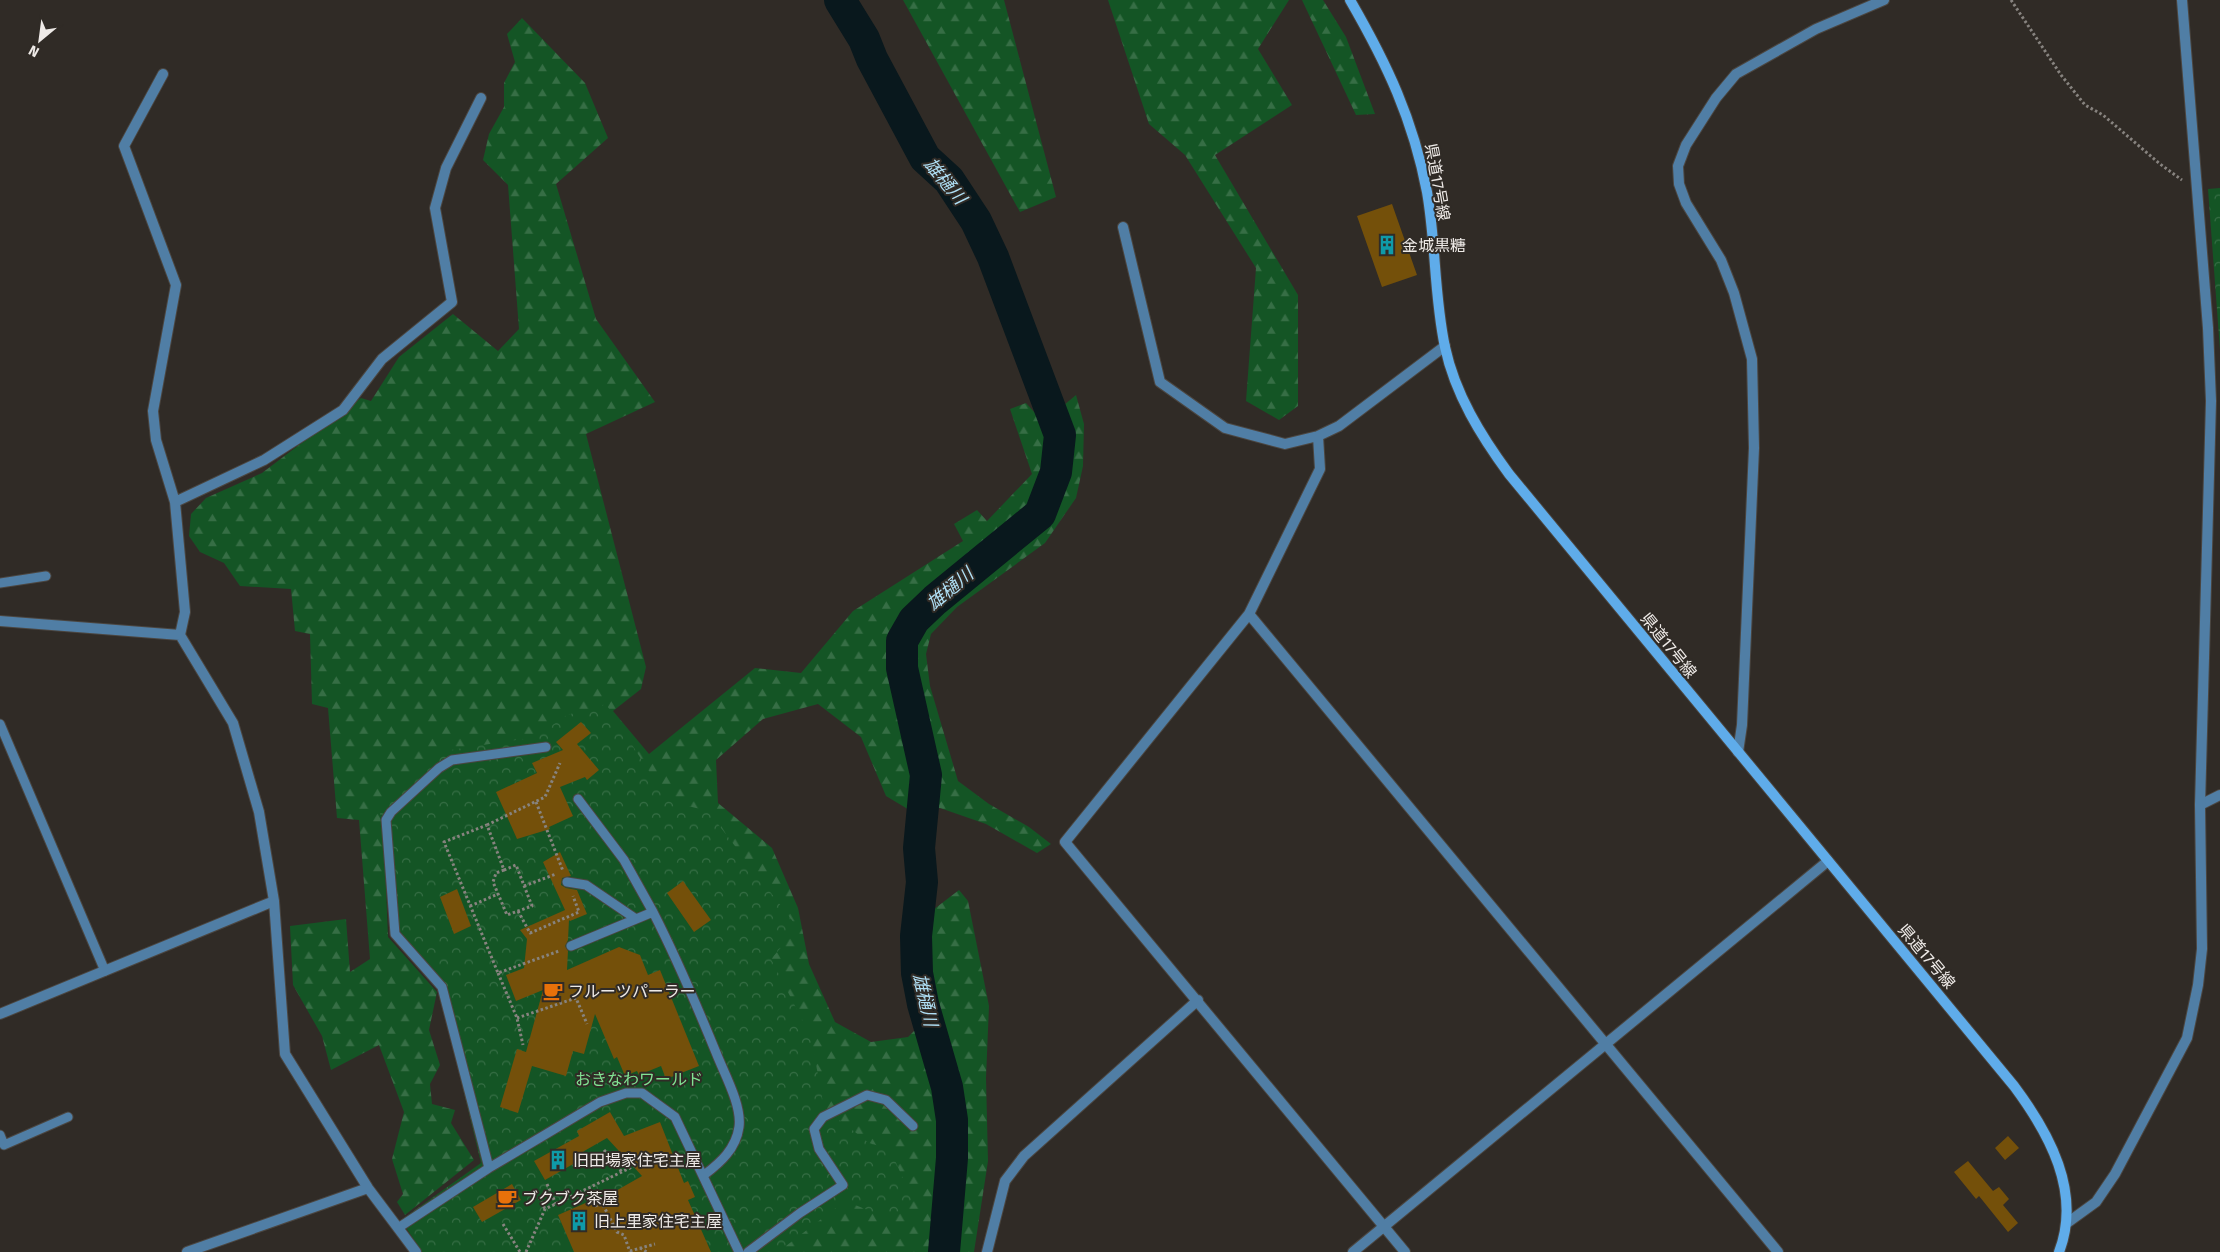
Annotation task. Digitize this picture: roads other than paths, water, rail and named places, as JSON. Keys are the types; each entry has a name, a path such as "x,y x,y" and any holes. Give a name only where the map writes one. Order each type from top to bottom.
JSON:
{"main road":[{"name":"県道17号線","path":"1350,0 1393,78 1415,140 1427,193 1444,346 1453,376 1486,443 1509,474 2030,1108 2054,1150 2062,1180 2067,1223 2059,1252"}],"street":[{"path":"1738,752 1742,725 1754,448 1752,359 1734,293 1721,260 1686,203 1679,184 1678,166 1686,145 1716,98 1736,74 1816,29 1884,0"},
{"path":"2067,1223 2096,1202 2115,1174 2187,1038 2198,985 2202,949 2200,805 2211,401 2208,328 2182,0"},
{"path":"163,74 124,146 176,285 153,411 156,440 175,502 185,612 180,635 233,723 260,812 274,901 285,1054 368,1188 416,1252"},
{"path":"175,502 264,460 343,410 382,359 452,302 435,208 446,168 480,98"},
{"path":"1122,227 1160,382 1225,428 1285,444 1318,436 1339,426 1444,346"},
{"path":"1318,436 1320,470 1249,614 1065,842 1198,1000 1405,1252"},
{"path":"1249,614 1778,1252"},
{"path":"0,621 180,635"},
{"path":"2200,805 2220,794"},
{"path":"1353,1252 1828,861"},
{"path":"0,1014 274,901"},
{"path":"987,1252 1006,1181 1024,1156 1198,1000"},
{"path":"187,1252 368,1188"}],"lane":[{"path":"0,583 46,576"},
{"path":"0,724 105,971"},
{"path":"489,1168 442,987 395,934 386,820 391,812 439,768 452,760 546,747"},
{"path":"578,799 624,860 678,959 736,1100 740,1127 734,1144 722,1161 704,1175"},
{"path":"567,882 586,885 636,919"},
{"path":"571,946 653,912"},
{"path":"398,1228 489,1168 600,1102 626,1093 642,1092 675,1117 739,1252"},
{"path":"748,1252 800,1213 843,1185 819,1149 814,1129 823,1117 867,1095 886,1100 913,1126"},
{"path":"0,1135 4,1145 68,1117"}],"waterway":[{"name":"雄樋川","path":"840,0 864,39 872,59 925,158 949,180 976,221 993,257 1060,435 1056,472 1040,514 935,600 914,620 902,641 902,668 926,775 919,848 922,882 916,936 917,973 923,1004 947,1087 952,1120 952,1158 944,1252"}],"place":[{"name":"金城黒糖","path":"1387,245"},
{"name":"フルーツパーラー","path":"553,991"},
{"name":"旧田場家住宅主屋","path":"558,1160"},
{"name":"ブクブク茶屋","path":"507,1198"},
{"name":"旧上里家住宅主屋","path":"579,1221"}],"park label":[{"name":"おきなわワールド","path":"639,1079"}]}
